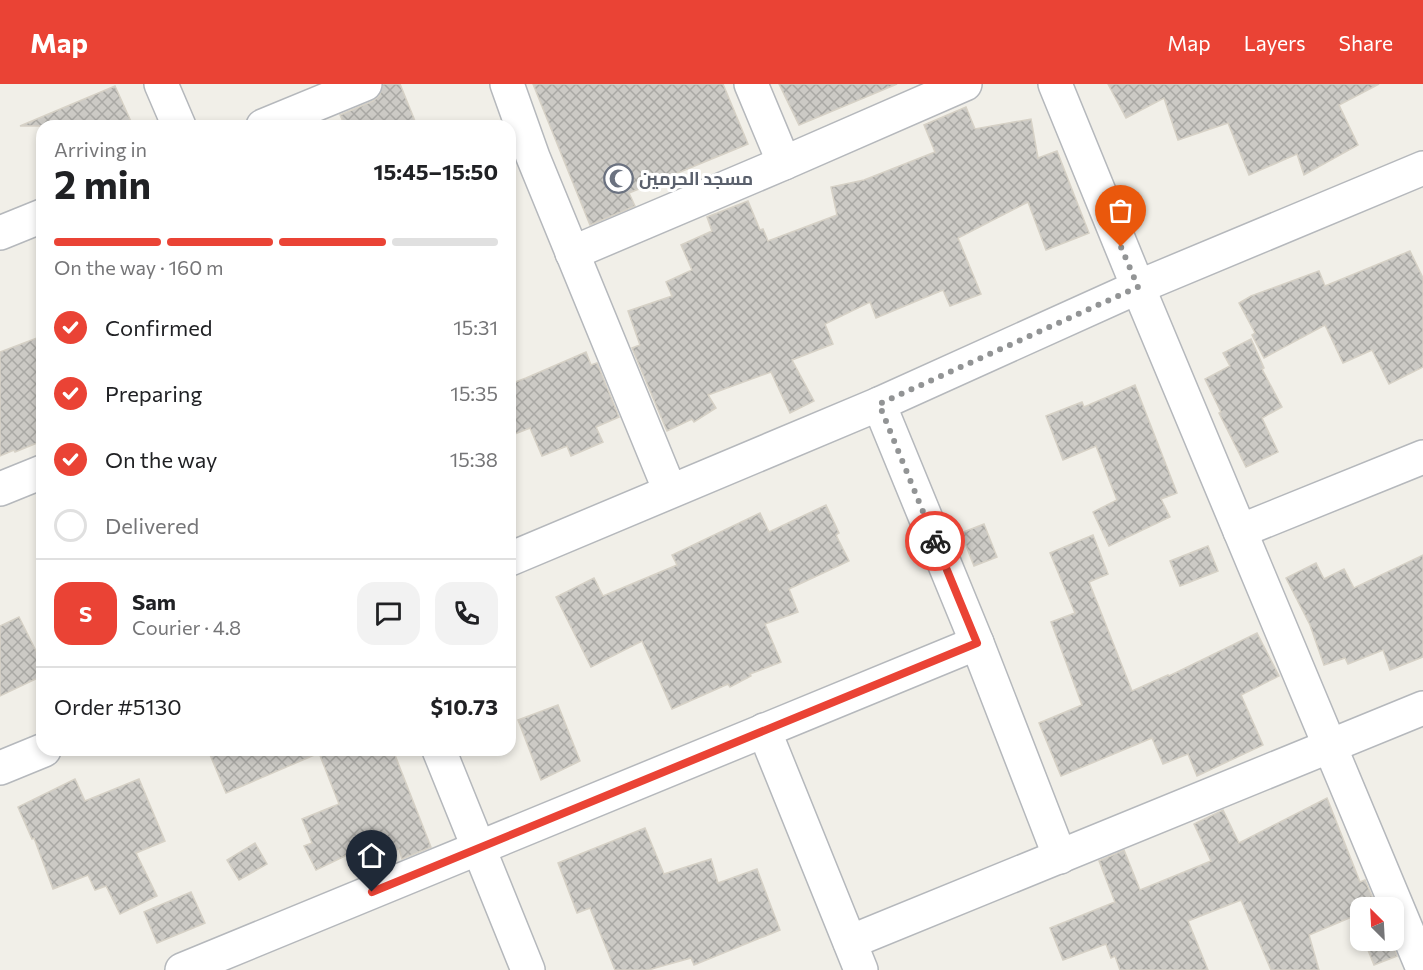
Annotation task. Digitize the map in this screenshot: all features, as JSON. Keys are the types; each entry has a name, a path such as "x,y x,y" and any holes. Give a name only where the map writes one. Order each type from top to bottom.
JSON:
{"street":[{"path":"161,84 176,120"},
{"path":"278,120 365,84"},
{"path":"507,84 533,157 670,491"},
{"path":"751,84 784,164"},
{"path":"572,253 784,164 965,84"},
{"path":"1055,84 1423,969"},
{"path":"516,556 879,404 1138,287 1423,168"},
{"path":"0,233 36,218"},
{"path":"879,404 977,643 1060,857"},
{"path":"1240,531 1423,457"},
{"path":"0,489 36,474"},
{"path":"182,970 977,643"},
{"path":"764,730 856,956 1060,857 1423,708"},
{"path":"0,768 36,753"},
{"path":"441,756 528,970"}],"building":[{"path":"383,84 400,84 415,120 342,120 340,115 373,101 380,95"},
{"name":"مسجد الحرمين","path":"533,84 723,84 748,144 629,193 635,206 590,225"},
{"path":"779,84 897,84 799,125"},
{"path":"1108,84 1379,84 1339,105 1358,145 1304,175 1297,154 1249,175 1228,123 1178,140 1164,98 1126,118"},
{"path":"115,86 130,120 36,120 36,126 20,126"},
{"path":"966,107 975,129 1031,119 1038,158 1057,151 1089,233 1046,250 1028,202 958,238 981,294 950,306 943,290 876,318 870,302 825,324 833,344 792,360 814,401 790,413 771,372 708,395 716,408 694,422 692,419 667,431 632,348 640,345 628,311 672,296 666,282 692,270 681,245 712,231 707,217 748,201 760,230 763,229 768,241 837,215 831,187 864,180 935,152 924,125"},
{"path":"1410,251 1423,278 1423,367 1389,384 1372,350 1343,363 1325,325 1264,358 1252,335 1255,333 1239,303 1251,296 1319,271 1325,286"},
{"path":"36,338 36,443 0,456 0,352"},
{"path":"1251,339 1264,368 1262,369 1282,407 1262,418 1278,452 1246,467 1205,379 1230,366 1223,353"},
{"path":"586,352 591,365 597,363 619,417 596,427 603,442 571,456 567,446 542,456 530,428 516,434 516,382"},
{"path":"1135,385 1177,493 1161,499 1170,517 1109,546 1093,512 1117,500 1096,446 1063,460 1046,416 1082,402 1084,407"},
{"path":"826,505 839,533 836,535 849,561 789,589 798,612 765,624 781,662 750,674 751,676 730,687 728,684 672,709 642,641 591,667 556,597 594,578 603,596 677,565 672,555 760,513 769,532"},
{"path":"984,524 997,557 974,566 961,533"},
{"path":"1093,535 1108,574 1089,582 1132,691 1169,676 1257,633 1279,676 1241,695 1263,745 1197,776 1188,754 1163,764 1152,738 1061,776 1039,723 1082,705 1051,622 1075,613 1050,553"},
{"path":"1208,546 1218,571 1180,586 1170,561"},
{"path":"1423,555 1423,657 1390,670 1383,650 1348,664 1345,658 1324,665 1310,625 1286,578 1316,563 1324,579 1344,569 1354,588"},
{"path":"19,617 36,651 36,679 0,696 0,626"},
{"path":"558,705 580,761 541,780 518,720"},
{"path":"211,756 312,756 226,793"},
{"path":"320,756 395,756 431,847 402,859 399,849 380,854 376,841 316,870 304,846 312,843 302,819 339,804"},
{"path":"75,779 85,801 139,779 165,841 136,853 157,896 120,914 106,886 95,890 88,875 53,889 34,838 32,839 18,807"},
{"path":"1327,798 1360,882 1365,880 1372,897 1350,897 1350,918 1309,935 1319,970 1271,970 1241,900 1188,921 1208,970 1120,970 1115,956 1111,958 1106,944 1063,960 1050,928 1115,902 1099,861 1124,850 1140,890 1211,861 1194,824 1223,810 1239,843"},
{"path":"645,828 664,874 711,859 718,883 757,869 780,930 694,965 691,958 648,970 615,970 590,908 577,913 558,863"},
{"path":"255,843 267,864 239,880 227,860"},
{"path":"191,892 205,923 157,943 144,912"},
{"path":"1368,951 1395,951 1397,956 1374,965"}],"way so far":[{"path":"935,541 879,404 1138,287 1121,247"}],"place":[{"name":"مسجد الحرمين","path":"618,178"}],"route":[{"path":"372,892 977,643 935,541"}]}
